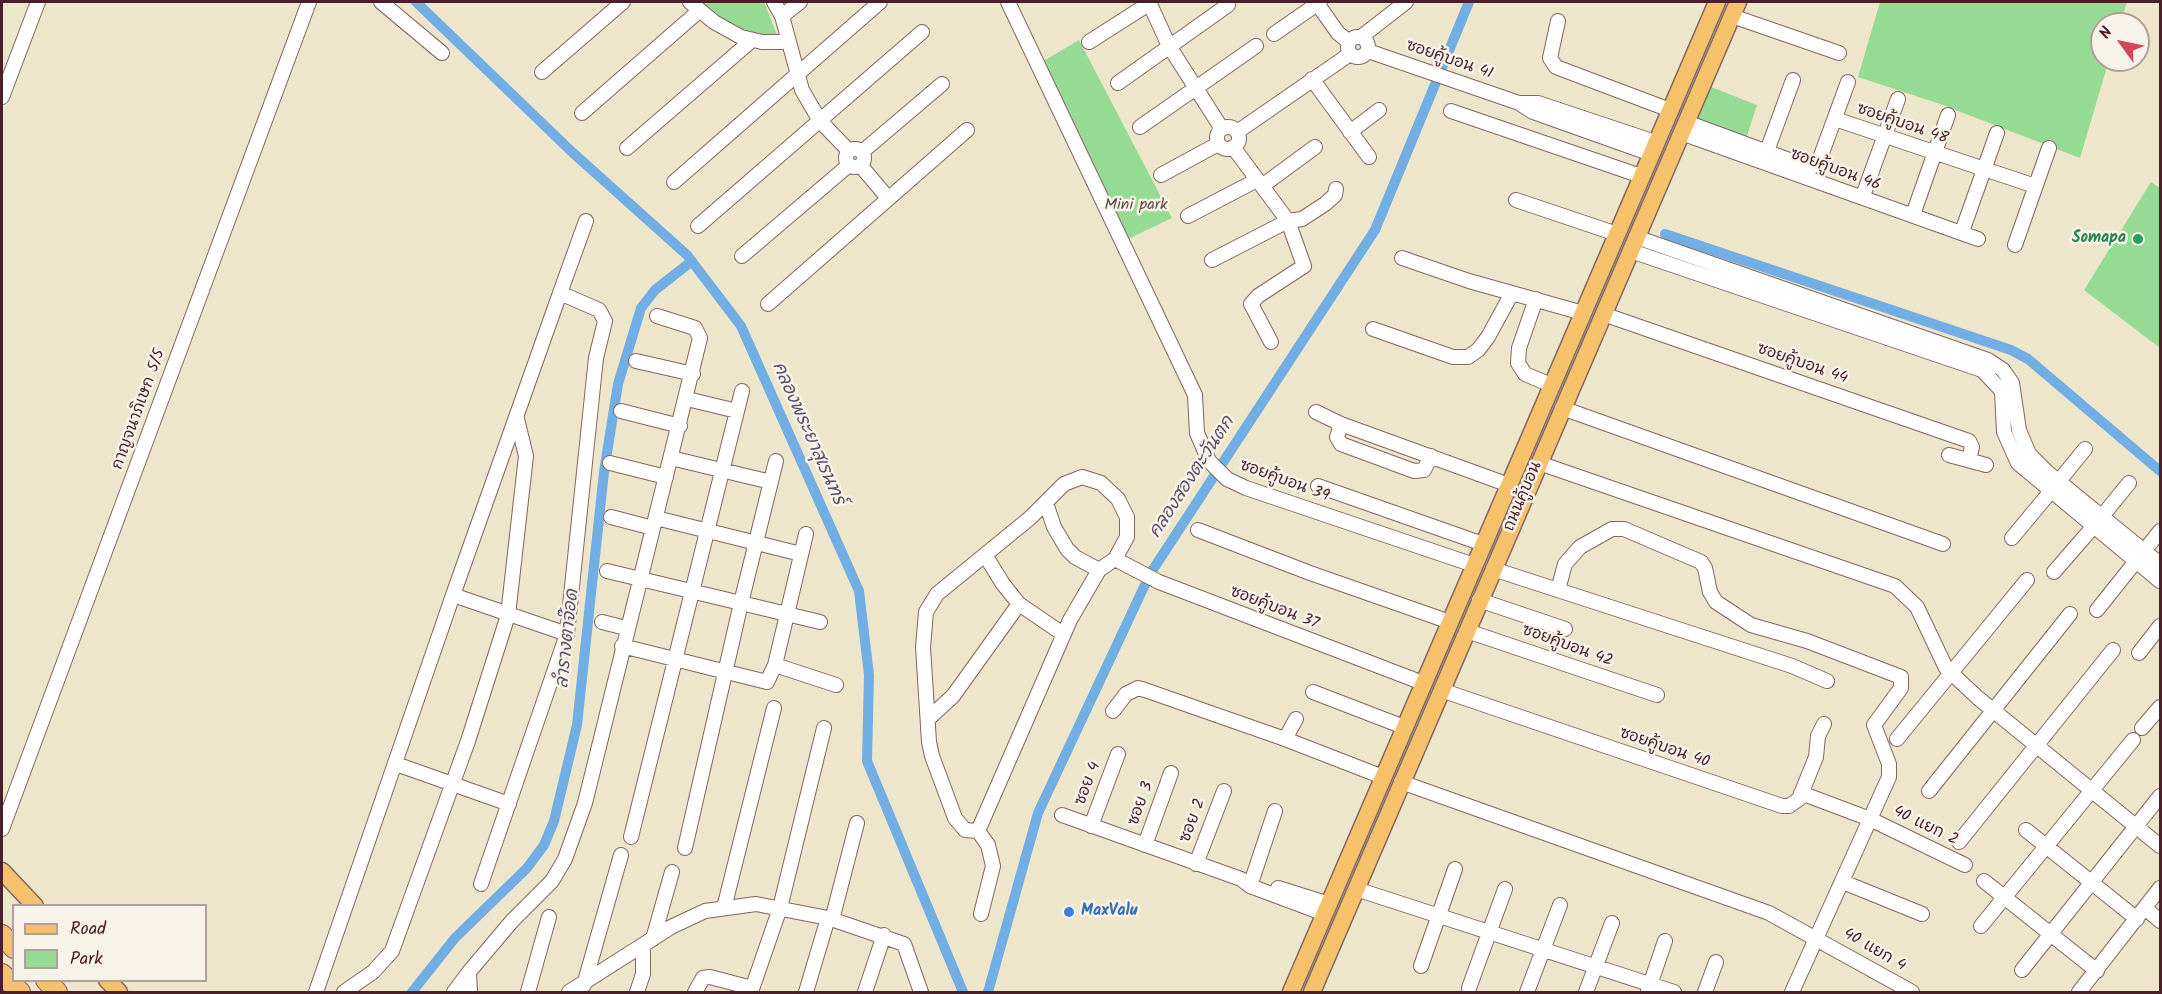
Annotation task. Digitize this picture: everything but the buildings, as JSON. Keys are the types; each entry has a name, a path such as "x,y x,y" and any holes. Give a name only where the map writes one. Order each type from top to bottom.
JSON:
{"highway":[{"path":"2,974 20,993"}],"main road":[{"name":"ถนนคู้บอน","path":"1292,993 1404,727 1717,2"},
{"name":"ถนนคู้บอน","path":"1311,993 1735,9"},
{"path":"2,871 33,904"},
{"path":"108,982 119,993"}],"street":[{"path":"2,98 38,2"},
{"name":"กาญจนาภิเษก 5/5","path":"2,829 309,2"},
{"path":"381,2 442,53"},
{"path":"542,72 623,2"},
{"path":"774,2 782,16 802,90 820,120 888,198"},
{"path":"782,16 800,2"},
{"path":"674,182 796,73 880,2"},
{"name":"ซอยคู้บอน 39","path":"1008,2 1195,395 1197,433 1209,461 1227,479 1246,488 1474,565"},
{"path":"1089,42 1150,2 1169,46 1222,129"},
{"path":"1274,34 1318,2 1353,44"},
{"path":"1237,132 1312,80 1406,2"},
{"path":"1118,83 1228,5"},
{"path":"582,113 694,6 727,30 751,41 789,42"},
{"path":"1735,9 1839,54"},
{"path":"1558,21 1550,58 1556,67 1670,110"},
{"path":"698,226 922,32"},
{"path":"627,148 751,41"},
{"name":"ซอยคู้บอน 41","path":"1353,44 1368,44 1368,51 1519,103 1533,112 1653,148"},
{"path":"1140,128 1256,46"},
{"path":"1312,80 1369,157"},
{"path":"1767,152 1793,80"},
{"path":"1835,119 1848,82"},
{"path":"742,256 942,84"},
{"path":"1864,193 1898,99"},
{"path":"1350,132 1379,110"},
{"path":"1451,111 1641,176"},
{"path":"1915,209 1948,115"},
{"name":"ซอยคู้บอน 48","path":"1684,128 1814,167 1819,161 1835,119 1984,171 2035,186"},
{"path":"1230,127 1237,132 1238,141 1233,147 1225,149 1218,144 1217,135 1222,129 1230,127"},
{"name":"ซอยคู้บอน 46","path":"1684,128 1978,239"},
{"path":"768,304 967,130"},
{"path":"1964,226 1997,133"},
{"path":"1161,175 1218,144"},
{"path":"1233,147 1288,221 1304,266 1258,296 1251,304 1271,342"},
{"path":"1188,216 1259,183 1315,147"},
{"path":"2015,245 2049,148"},
{"path":"1212,260 1288,221 1302,219 1325,204 1335,195 1336,189"},
{"path":"1516,200 1617,234"},
{"path":"316,993 383,795 396,765 453,595 586,221"},
{"path":"1634,244 2003,370 2012,383 2022,440 2055,486 2093,527 2160,564"},
{"path":"1402,258 1583,313"},
{"path":"481,884 567,634 596,358 605,321 598,310 560,293"},
{"path":"1373,328 1453,357 1468,357 1478,350 1488,337 1512,293"},
{"path":"1536,299 1519,348 1518,363 1525,374 1551,385"},
{"name":"ซอยคู้บอน 44","path":"1603,314 1969,441 1972,447 1969,460"},
{"path":"454,993 512,921 541,894 565,859 585,803 626,628 687,399 700,333 690,326 657,316"},
{"path":"636,361 693,374"},
{"path":"632,837 742,391"},
{"path":"687,399 736,411"},
{"path":"1562,408 1943,544"},
{"path":"621,411 680,426"},
{"path":"1316,412 1341,424 1509,485"},
{"path":"344,993 373,972 392,951 468,741 508,615 526,456 517,419"},
{"path":"1341,424 1337,437 1341,444 1414,471 1424,470 1431,456"},
{"path":"2012,538 2085,449"},
{"path":"1949,454 1986,465"},
{"path":"671,458 771,482"},
{"path":"685,848 776,461"},
{"path":"610,463 666,477"},
{"path":"1539,463 1895,586 1917,607 1938,655 1951,673 1994,711 2160,846"},
{"path":"978,831 1063,634 1099,570 1115,559 1127,537 1129,528 1124,508 1112,491 1101,483 1082,477 1064,484 1046,503 937,594 926,612 923,647 932,756 955,818 965,830 978,831 988,844 993,866 981,914"},
{"path":"2103,515 2129,483"},
{"path":"1318,486 1483,544"},
{"path":"2055,486 2103,515 2140,555 2160,581"},
{"path":"1046,503 1057,533 1067,549 1075,557 1099,570"},
{"path":"611,517 707,532 801,554"},
{"path":"2054,572 2093,527"},
{"path":"1558,590 1561,573 1571,555 1612,529 1624,529 1701,562 1705,568 1710,592 1716,602 1751,625 1807,641 1897,673 1902,680 1901,688 1874,725 1891,771 1844,882 1792,993"},
{"path":"1198,530 1310,573 1450,622"},
{"path":"2097,609 2160,531"},
{"path":"622,646 764,682 770,680 806,534"},
{"path":"985,555 1002,584 1019,604 1063,634"},
{"name":"ซอยคู้บอน 37","path":"1115,559 1159,582 1424,683"},
{"path":"1493,569 1792,666 1827,681"},
{"path":"607,571 820,622"},
{"path":"1897,739 2027,580"},
{"path":"453,595 567,634"},
{"path":"1479,600 1565,629"},
{"path":"928,719 953,696 1019,604"},
{"path":"1929,791 2070,614"},
{"path":"602,622 626,628"},
{"path":"2139,653 2160,626"},
{"name":"ซอยคู้บอน 42","path":"1467,631 1657,695"},
{"path":"1959,842 2113,650"},
{"path":"775,665 836,685"},
{"path":"1113,711 1126,694 1138,688 1285,739 1383,777"},
{"name":"ซอยคู้บอน 40","path":"1441,690 1782,806 1795,803 1801,793"},
{"path":"1313,692 1404,727"},
{"path":"2142,728 2160,707"},
{"path":"724,908 774,708"},
{"path":"1285,739 1296,719"},
{"path":"1824,724 1818,736 1816,757 1801,793 1870,819"},
{"path":"695,993 703,978 710,977 752,991 780,908 824,728"},
{"path":"1982,926 2133,740"},
{"name":"ซอย 4","path":"1091,826 1119,754"},
{"path":"396,765 509,804"},
{"name":"ซอย 3","path":"1145,845 1171,773"},
{"name":"40 แยก 4","path":"1401,782 1769,913 1818,938 1912,993"},
{"name":"ซอย 2","path":"1196,864 1224,791"},
{"path":"2022,970 2160,796"},
{"path":"1247,882 1275,811"},
{"path":"1062,815 1327,909"},
{"name":"40 แยก 2","path":"1870,819 1965,865"},
{"path":"806,993 830,919 856,823"},
{"path":"2026,830 2091,882 2141,914 2160,921"},
{"path":"584,987 621,855"},
{"path":"1421,966 1455,869"},
{"path":"637,993 648,943 672,872"},
{"path":"1984,881 2097,970"},
{"path":"1844,882 1922,914"},
{"path":"2079,993 2160,888"},
{"path":"1356,889 1595,966 1648,988 1674,993"},
{"path":"1469,988 1505,889"},
{"path":"569,993 584,987 648,943 705,911 756,904 830,919 884,936 907,948 921,993"},
{"path":"1527,993 1560,905"},
{"path":"528,993 549,917"},
{"path":"1586,993 1612,923"},
{"path":"865,993 884,936"},
{"path":"1648,988 1665,941"},
{"path":"1705,993 1716,962"},
{"path":"469,972 470,993"}],"green space":[{"path":"694,2 764,2 779,40 753,39"},
{"path":"1880,2 2127,2 2124,12 2090,12 2090,72 2105,72 2080,158 1940,104 1858,77"},
{"name":"Mini park","path":"1079,40 1172,218 1124,241 1042,62"},
{"path":"1706,85 1757,105 1746,139 1691,117"},
{"name":"Somapa","path":"2151,182 2160,188 2160,348 2084,290"}],"waterway":[{"name":"คลองพระยาสุเรนทร์","path":"416,2 572,152 687,255 741,326 859,591 869,675 867,761 963,992"},
{"name":"คลองสองตะวันตก","path":"988,992 1038,813 1150,574 1375,230 1469,2"},
{"path":"1665,234 2011,350 2028,359 2160,471"},
{"name":"ลำรางตาจ๊อด","path":"412,992 455,938 527,868 544,845 554,821 577,725 604,472 618,384 641,308 655,290 692,261"}],"place":[{"name":"Somapa","path":"2138,239"},
{"name":"MaxValu","path":"1069,912"}]}
